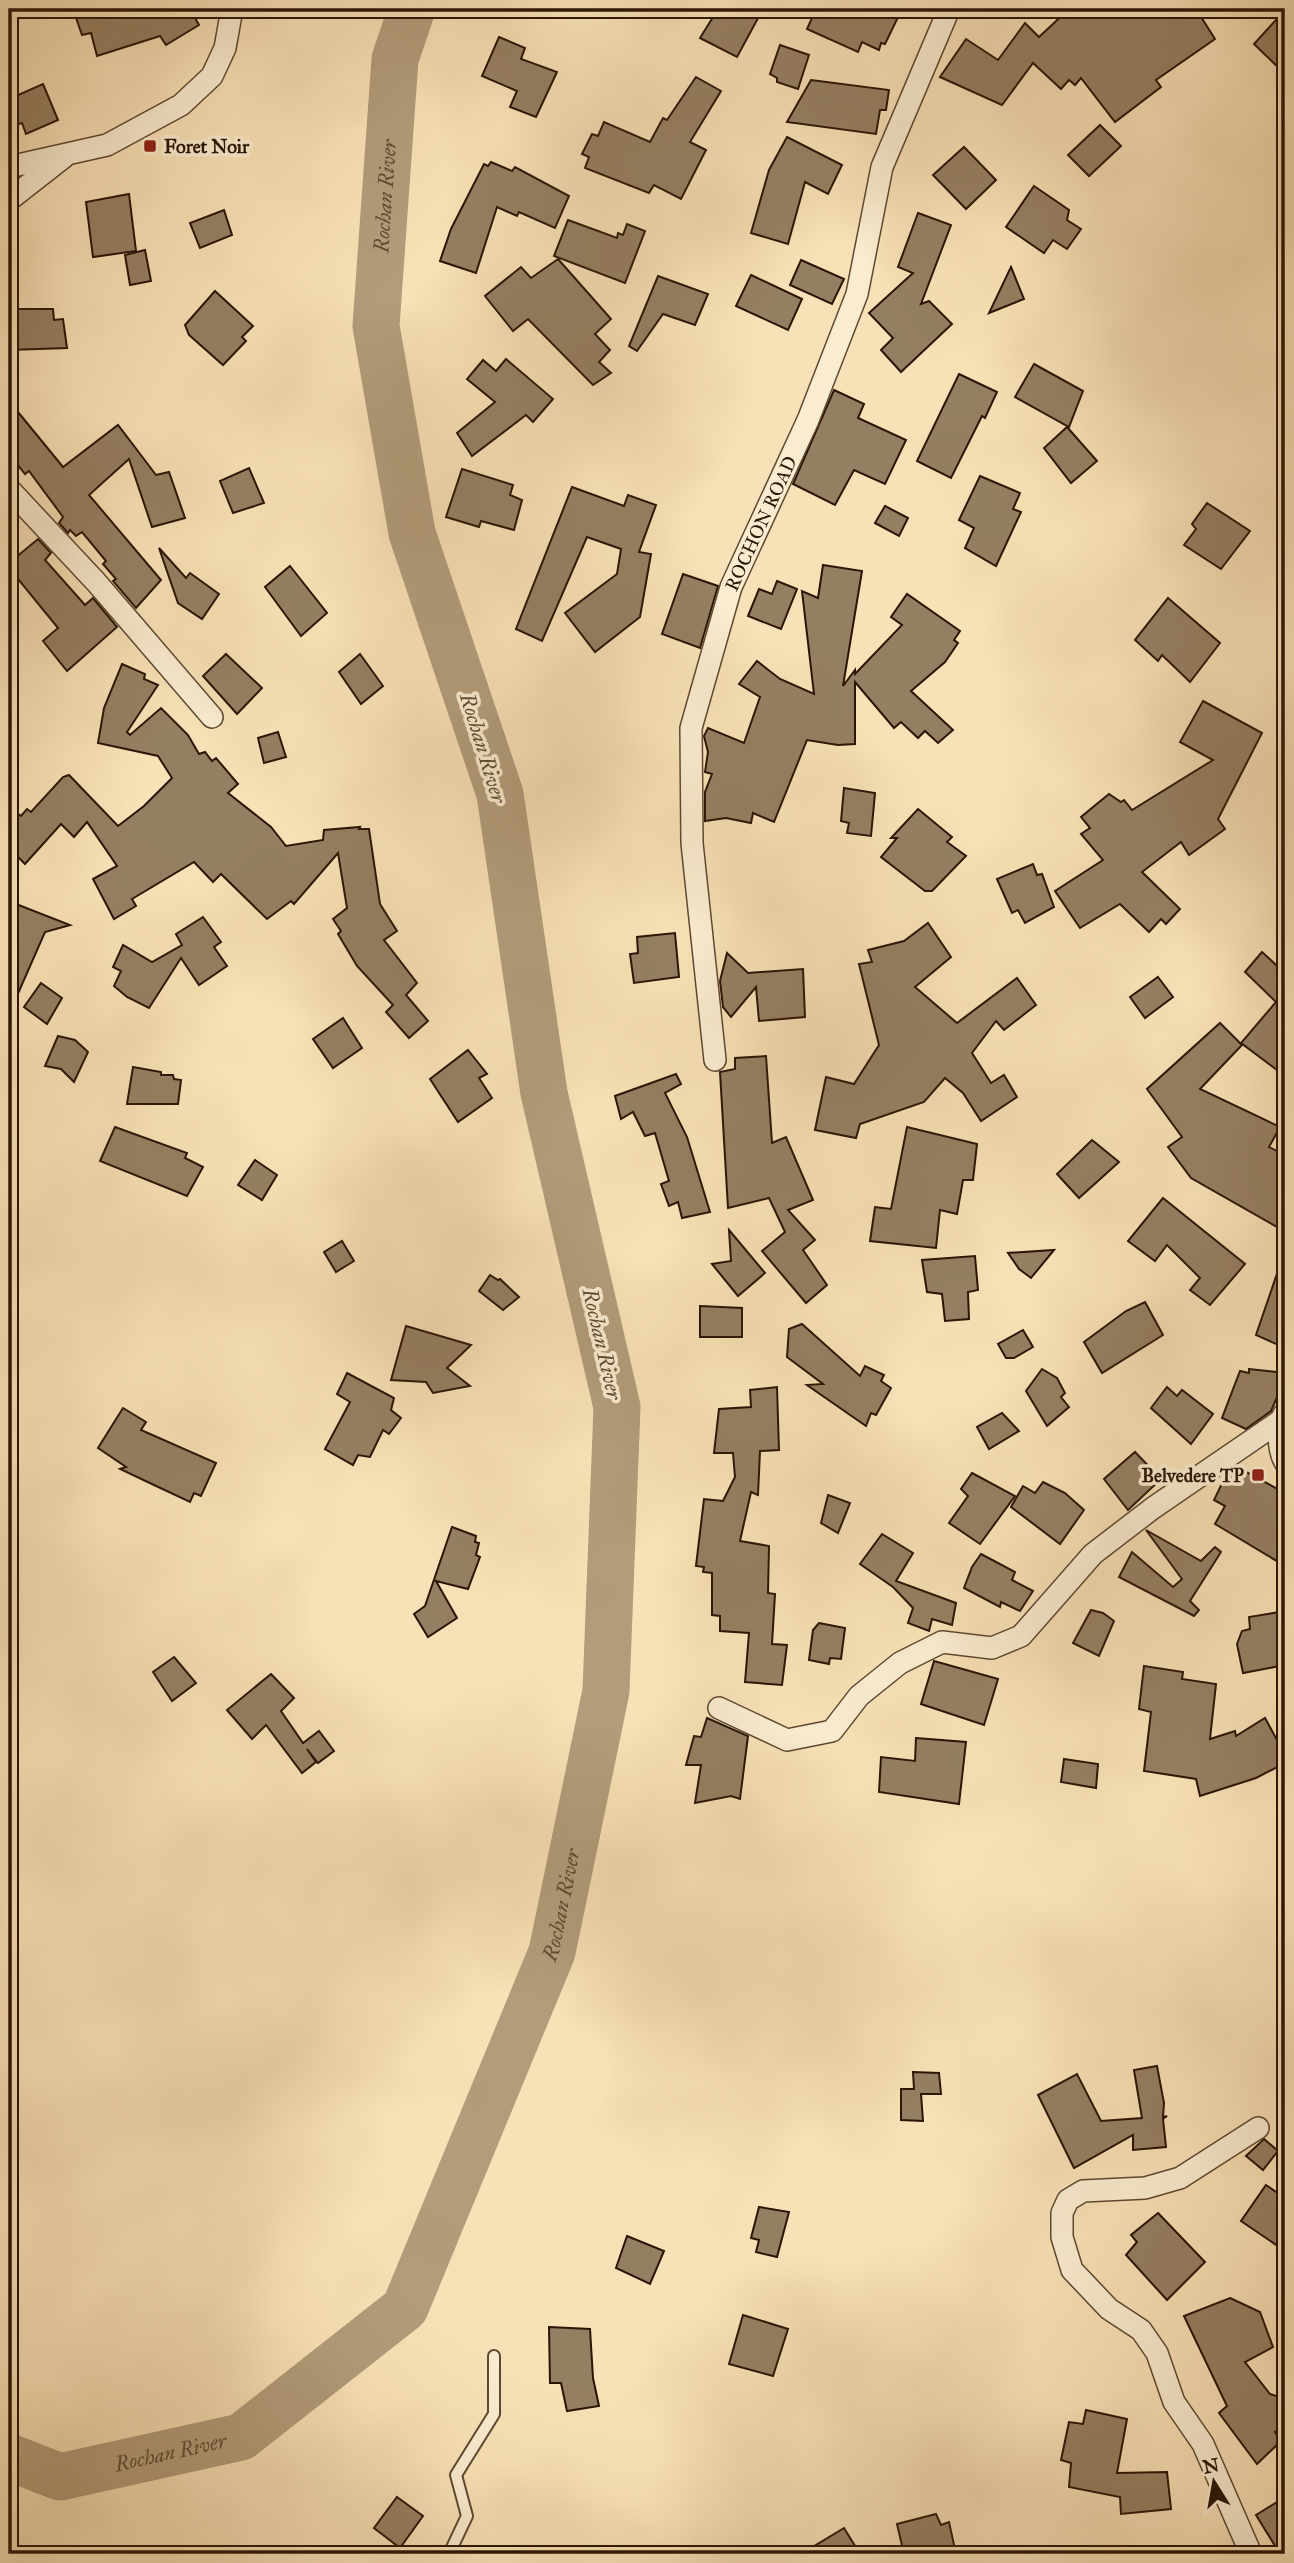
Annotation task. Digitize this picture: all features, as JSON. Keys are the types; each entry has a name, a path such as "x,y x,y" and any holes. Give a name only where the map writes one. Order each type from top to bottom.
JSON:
{"street":[{"path":"9,166 107,145 181,105 212,76 225,48 232,9"},
{"name":"ROCHON ROAD","path":"715,1060 692,843 691,728 731,587 808,420 857,294 882,167 942,11"},
{"path":"9,200 69,154"},
{"path":"9,489 96,582 212,717"},
{"path":"1282,1416 1280,1454 1285,1462"},
{"path":"719,1708 787,1740 832,1731 859,1696 890,1671 942,1642 992,1648 1021,1636 1093,1554 1282,1416"},
{"path":"1251,2554 1203,2444 1174,2402 1157,2353 1141,2330 1109,2309 1072,2270 1062,2237 1062,2213 1068,2200 1083,2191 1145,2188 1180,2178 1258,2128"}],"lane":[{"path":"449,2554 467,2516 456,2475 494,2414 494,2357"}],"building":[{"path":"73,9 190,9 199,25 166,45 160,36 97,56 91,33 82,35"},
{"path":"718,9 763,9 737,57 700,38"},
{"path":"816,9 902,9 885,44 881,43 879,50 862,42 858,52 807,29"},
{"path":"1069,9 1196,9 1215,39 1156,80 1161,87 1115,122 1081,78 1075,85 1069,80 1061,89 1033,63 1002,105 940,77 966,39 998,60 1025,23 1039,37"},
{"path":"1285,10 1285,74 1254,44"},
{"path":"499,37 525,48 521,59 557,72 536,117 510,107 517,91 482,76"},
{"path":"780,45 809,55 798,89 777,82 777,78 770,74"},
{"path":"696,77 721,91 690,142 706,150 681,199 654,185 649,193 585,168 589,157 582,154 592,134 598,136 604,122 650,142 663,118 667,120"},
{"path":"811,80 889,90 886,110 880,110 876,134 787,122"},
{"path":"43,84 58,120 26,134 22,123 9,127 9,99"},
{"path":"1100,125 1121,146 1089,176 1068,155"},
{"path":"787,137 842,165 828,194 805,182 788,244 751,233 769,170"},
{"path":"964,147 996,180 966,209 933,175"},
{"path":"491,162 512,171 515,167 569,196 555,228 519,212 517,216 497,207 476,273 440,261 451,229 484,164 488,166"},
{"path":"1034,186 1069,210 1067,220 1081,229 1067,249 1053,240 1044,253 1006,227"},
{"path":"129,194 136,251 93,257 86,202"},
{"path":"224,210 232,235 200,248 190,223"},
{"path":"918,213 951,225 921,304 929,301 952,324 901,372 881,350 893,338 869,313 913,273 898,267"},
{"path":"568,220 617,238 618,233 623,235 627,224 645,231 625,283 554,256"},
{"path":"145,250 151,281 130,285 125,255"},
{"path":"558,259 611,319 595,334 610,350 599,362 611,373 593,385 528,319 513,331 485,296 521,267 531,278"},
{"path":"801,260 844,279 832,304 790,285"},
{"path":"1011,267 1024,299 989,313"},
{"path":"751,275 802,299 788,330 736,306"},
{"path":"658,276 708,294 695,325 663,314 637,351 629,346"},
{"path":"215,291 253,326 242,337 246,341 223,365 189,335 185,325"},
{"path":"9,309 53,309 54,320 63,319 67,348 9,350"},
{"path":"506,359 553,399 533,422 526,415 472,456 457,433 495,402 467,379 483,360 496,371"},
{"path":"1034,364 1083,391 1069,427 1015,397"},
{"path":"959,374 997,392 951,478 917,461"},
{"path":"834,390 864,404 858,418 906,440 885,484 854,470 835,505 793,484"},
{"path":"9,401 63,467 118,425 156,475 169,472 185,518 152,527 129,459 89,495 161,580 136,608 113,581 116,579 103,564 106,561 82,532 76,536 70,530 68,533 59,523 63,517 29,471 25,474 9,454"},
{"path":"1067,427 1097,461 1071,483 1044,448"},
{"path":"249,468 264,503 233,513 220,481"},
{"path":"462,469 513,485 510,495 522,500 514,530 481,521 479,527 446,517"},
{"path":"980,476 1020,493 1013,509 1021,512 996,566 965,548 974,528 959,520"},
{"path":"572,487 624,506 628,495 656,505 639,552 651,554 640,617 595,652 565,613 617,574 621,549 587,537 542,641 516,629"},
{"path":"1207,503 1250,531 1221,569 1184,545 1196,529 1192,524"},
{"path":"885,506 908,518 899,536 875,523"},
{"path":"38,539 51,553 45,560 85,605 93,598 117,627 67,671 43,641 58,628 9,568 9,563"},
{"path":"159,548 186,578 190,573 219,594 202,619 178,603"},
{"path":"823,565 862,571 843,686 855,670 855,674 902,625 891,617 907,594 960,631 954,640 958,643 945,662 911,691 953,730 938,743 925,731 918,738 901,722 894,728 855,682 855,744 838,745 807,740 774,822 753,813 751,823 726,818 705,821 705,792 712,774 705,772 708,752 704,736 708,728 744,743 760,697 739,684 757,661 780,679 814,694 802,591 818,598"},
{"path":"290,566 327,613 301,636 265,587"},
{"path":"683,574 718,586 700,648 662,634"},
{"path":"777,581 797,589 781,629 748,616 759,589 772,594"},
{"path":"1168,598 1220,643 1190,682 1162,655 1158,661 1135,640"},
{"path":"226,654 262,688 237,714 203,676"},
{"path":"360,654 383,686 361,704 339,672"},
{"path":"122,664 145,674 144,679 158,685 127,732 130,735 161,708 188,735 199,754 205,752 212,761 216,758 238,784 228,793 271,827 286,846 323,840 324,830 360,827 359,829 369,829 380,904 397,931 384,940 417,983 406,995 428,1021 409,1038 386,1012 393,1005 357,966 338,934 341,931 333,919 347,908 338,853 294,904 291,901 267,919 221,874 213,882 194,862 132,899 136,906 114,919 93,879 117,866 87,822 74,837 61,824 25,864 9,848 9,807 21,816 27,809 31,812 63,777 69,775 118,826 144,806 172,778 158,756 98,743 104,708"},
{"path":"1203,701 1262,733 1218,819 1225,829 1189,855 1181,842 1142,872 1180,909 1166,924 1161,919 1149,932 1120,904 1080,928 1055,891 1103,860 1081,834 1090,828 1081,817 1109,794 1121,802 1124,800 1132,810 1213,760 1180,742"},
{"path":"278,732 286,757 264,763 258,738"},
{"path":"844,788 875,793 871,836 847,833 849,823 841,821"},
{"path":"918,809 952,837 947,842 966,856 932,891 925,891 881,857 897,838 891,838"},
{"path":"1033,864 1037,875 1042,874 1054,907 1025,923 1018,910 1012,913 997,879"},
{"path":"16,904 70,925 45,932 9,1014 9,918"},
{"path":"203,917 221,942 214,947 227,966 199,985 181,958 149,1008 127,997 114,986 121,971 113,967 123,945 152,962 182,945 176,934"},
{"path":"928,923 951,957 915,987 957,1023 1017,978 1036,1005 1004,1030 996,1021 972,1053 991,1083 1004,1075 1017,1097 981,1121 963,1093 945,1078 924,1102 860,1124 856,1138 815,1130 826,1077 854,1084 879,1045 859,964 872,962 868,950 904,941"},
{"path":"675,933 679,977 634,983 630,954 638,953 637,937"},
{"path":"1262,952 1285,973 1285,1076 1241,1043 1276,1002 1245,972"},
{"path":"727,953 748,973 803,969 805,1017 759,1021 756,987 731,1017 723,1007 720,981"},
{"path":"1158,977 1173,997 1145,1018 1130,997"},
{"path":"41,983 62,998 47,1024 24,1007"},
{"path":"343,1018 362,1048 333,1068 313,1039"},
{"path":"1220,1023 1242,1045 1200,1089 1280,1127 1269,1147 1285,1155 1285,1217 1277,1227 1191,1178 1168,1147 1182,1137 1147,1089"},
{"path":"58,1036 75,1040 88,1052 74,1082 61,1069 45,1066"},
{"path":"468,1050 487,1074 479,1078 492,1098 458,1122 430,1079"},
{"path":"766,1056 772,1143 786,1137 813,1200 788,1210 815,1240 803,1250 827,1285 806,1303 762,1251 785,1232 769,1198 728,1208 720,1072 735,1069 735,1058"},
{"path":"133,1067 161,1072 161,1075 173,1075 174,1079 181,1080 178,1104 127,1104"},
{"path":"676,1074 681,1084 665,1093 687,1137 710,1212 682,1218 678,1202 669,1206 661,1184 669,1181 655,1133 645,1136 633,1112 621,1119 615,1096"},
{"path":"115,1127 187,1153 185,1158 203,1167 187,1196 100,1161"},
{"path":"907,1127 977,1144 973,1180 963,1180 957,1214 940,1210 936,1248 870,1241 875,1207 891,1209"},
{"path":"1092,1140 1119,1162 1079,1198 1057,1174"},
{"path":"255,1160 277,1175 262,1200 238,1185"},
{"path":"1163,1198 1245,1264 1210,1305 1190,1290 1200,1278 1167,1245 1155,1261 1128,1241"},
{"path":"729,1230 765,1273 738,1296 712,1264 731,1261"},
{"path":"342,1241 354,1261 336,1272 324,1252"},
{"path":"1054,1250 1031,1278 1019,1269 1008,1253"},
{"path":"975,1256 978,1290 968,1292 969,1319 945,1321 942,1294 927,1292 922,1260"},
{"path":"1282,1259 1285,1260 1285,1348 1256,1335"},
{"path":"490,1275 500,1279 519,1297 503,1310 479,1291"},
{"path":"1145,1302 1163,1335 1102,1373 1084,1342 1126,1311"},
{"path":"700,1306 742,1308 742,1337 700,1337"},
{"path":"802,1324 860,1376 865,1366 884,1375 881,1381 891,1388 876,1415 871,1413 866,1426 807,1385 823,1384 787,1357 789,1329"},
{"path":"406,1326 471,1345 447,1368 470,1386 433,1393 426,1382 391,1380"},
{"path":"1023,1330 1033,1347 1014,1358 1006,1358 998,1344"},
{"path":"1042,1369 1057,1378 1065,1393 1061,1397 1069,1407 1047,1426 1026,1391"},
{"path":"1249,1369 1285,1373 1285,1379 1271,1411 1246,1429 1222,1418 1240,1371 1249,1373"},
{"path":"347,1373 394,1398 391,1410 401,1418 389,1434 383,1430 370,1457 358,1455 353,1465 325,1449 350,1402 337,1394"},
{"path":"777,1387 779,1450 760,1451 758,1495 751,1492 740,1541 769,1546 768,1593 775,1594 772,1644 787,1645 782,1685 745,1682 749,1633 720,1631 720,1616 712,1615 712,1573 703,1572 704,1567 696,1566 704,1499 723,1501 735,1477 733,1453 714,1453 719,1409 751,1407 750,1390"},
{"path":"1167,1387 1177,1396 1182,1390 1213,1414 1191,1444 1151,1408"},
{"path":"123,1408 146,1422 141,1430 216,1463 201,1496 194,1493 190,1502 120,1469 126,1467 98,1448"},
{"path":"1002,1413 1019,1431 989,1449 977,1427"},
{"path":"1135,1452 1161,1479 1128,1510 1104,1479"},
{"path":"1237,1467 1285,1493 1285,1566 1215,1524 1225,1506 1214,1500 1227,1473"},
{"path":"972,1473 1015,1496 980,1544 949,1523 968,1496 961,1489"},
{"path":"1043,1482 1065,1493 1084,1510 1060,1544 1011,1507 1023,1486 1035,1493"},
{"path":"828,1495 850,1503 838,1533 821,1523"},
{"path":"452,1527 476,1536 475,1542 479,1543 476,1555 480,1557 468,1589 436,1581 457,1618 428,1637 414,1614 425,1606"},
{"path":"1146,1530 1201,1561 1215,1547 1221,1552 1190,1601 1199,1610 1194,1616 1119,1577 1132,1552 1173,1587 1182,1579"},
{"path":"882,1534 913,1553 896,1581 956,1603 952,1625 932,1619 929,1631 908,1623 913,1608 893,1587 860,1564"},
{"path":"981,1554 1015,1572 1012,1580 1033,1591 1020,1611 1001,1602 1000,1607 964,1588 972,1567"},
{"path":"1091,1610 1103,1613 1114,1621 1099,1656 1073,1643"},
{"path":"1285,1611 1285,1665 1243,1673 1237,1644 1242,1631 1250,1629 1249,1617"},
{"path":"819,1623 845,1628 841,1659 830,1658 829,1664 809,1660 813,1630"},
{"path":"174,1657 196,1683 172,1701 153,1672"},
{"path":"934,1661 998,1679 984,1725 921,1704"},
{"path":"1144,1666 1183,1672 1182,1679 1216,1684 1210,1739 1235,1731 1236,1736 1265,1718 1277,1740 1285,1736 1285,1763 1256,1778 1200,1796 1196,1779 1144,1771 1151,1712 1139,1709"},
{"path":"271,1674 294,1698 281,1711 303,1743 319,1731 334,1751 318,1763 307,1749 316,1762 302,1773 266,1725 252,1739 227,1710"},
{"path":"707,1718 748,1736 740,1799 731,1796 695,1803 701,1765 686,1765 694,1736 701,1737"},
{"path":"916,1738 966,1742 959,1804 879,1792 881,1757 915,1761"},
{"path":"1064,1759 1098,1764 1096,1788 1061,1782"},
{"path":"1157,2066 1164,2103 1163,2117 1167,2116 1163,2119 1166,2147 1133,2150 1133,2135 1074,2168 1038,2095 1077,2074 1101,2121 1142,2118 1134,2070"},
{"path":"913,2072 939,2073 941,2094 921,2094 923,2121 901,2120 901,2089 914,2089"},
{"path":"1264,2139 1278,2151 1263,2170 1246,2156"},
{"path":"1266,2185 1285,2198 1285,2251 1241,2221"},
{"path":"759,2207 789,2212 777,2257 756,2252 759,2240 751,2238"},
{"path":"1158,2213 1205,2262 1167,2300 1126,2255 1137,2242 1131,2235"},
{"path":"627,2236 664,2251 650,2284 616,2268"},
{"path":"1230,2298 1260,2312 1273,2347 1245,2362 1270,2394 1285,2399 1285,2425 1275,2432 1281,2441 1257,2464 1219,2413 1227,2406 1184,2316"},
{"path":"743,2315 788,2329 773,2376 729,2364"},
{"path":"549,2327 590,2329 593,2378 599,2406 567,2411 561,2383 550,2383"},
{"path":"1086,2410 1127,2419 1117,2473 1167,2472 1171,2509 1121,2514 1120,2497 1069,2487 1071,2463 1061,2460 1069,2422 1083,2424"},
{"path":"397,2497 423,2516 400,2548 374,2528"},
{"path":"1285,2497 1285,2554 1280,2554 1256,2515"},
{"path":"936,2514 941,2525 949,2522 956,2554 904,2554 897,2524"},
{"path":"844,2528 860,2554 801,2554"}],"waterway":[{"name":"Rochan River","path":"9,2457 60,2477 241,2437 405,2308 552,1952 606,1691 617,1407 544,1093 500,794 412,533 376,326 395,59 412,9"}],"place":[{"name":"Foret Noir","path":"150,146"},
{"name":"Belvedere TP","path":"1258,1475"}]}
